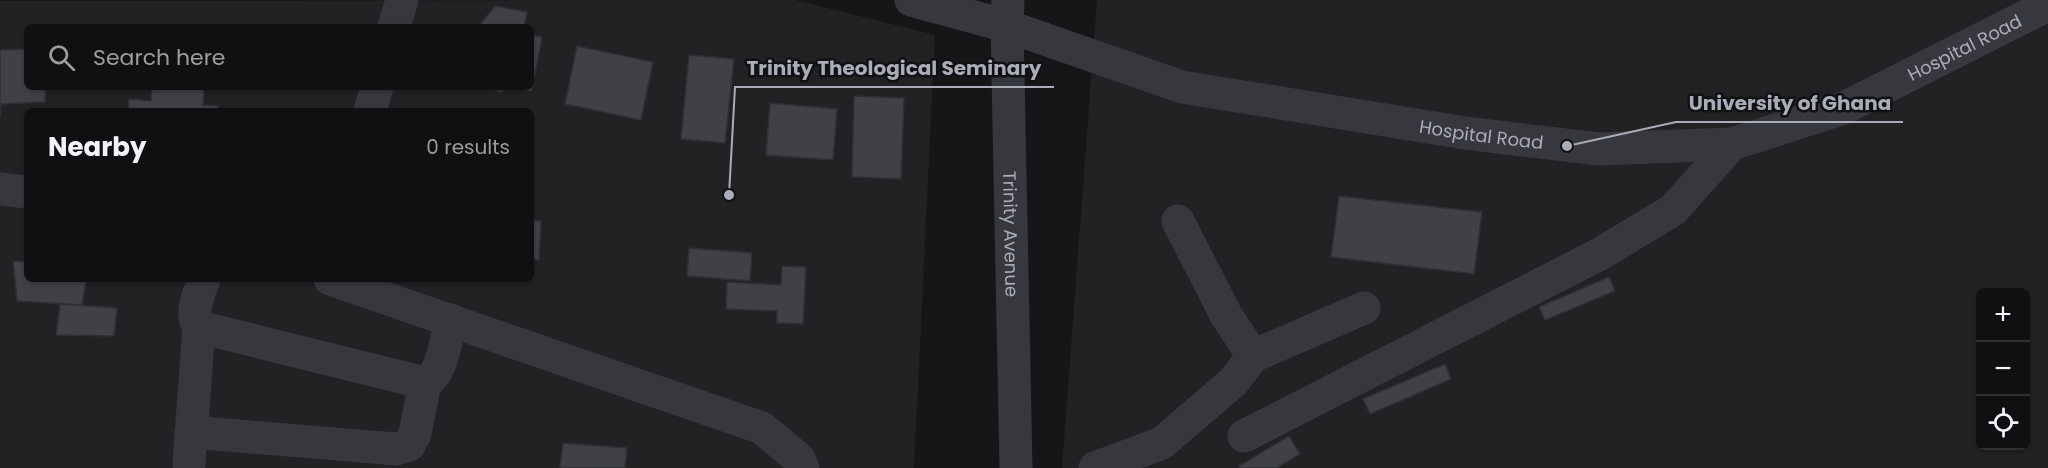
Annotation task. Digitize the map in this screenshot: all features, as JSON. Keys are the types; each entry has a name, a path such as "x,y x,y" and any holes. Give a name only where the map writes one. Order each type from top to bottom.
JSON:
{"street":[{"path":"395,24 402,0"},
{"name":"Hospital Road","path":"911,0 1008,13 1182,87 1465,133 1599,149 1732,144 1844,108 2048,5"},
{"name":"Trinity Avenue","path":"1008,13 1016,468"},
{"path":"371,108 376,90"},
{"path":"1244,436 1609,248 1673,210 1732,144"},
{"path":"0,189 24,192"},
{"path":"1178,221 1226,315 1254,356"},
{"path":"203,282 194,312 194,321 199,327 425,383 432,379 438,370 451,320"},
{"path":"339,282 762,428 799,459 803,468"},
{"path":"1095,468 1162,443 1233,382 1254,356 1364,308"},
{"path":"199,327 190,447 396,449 409,445 415,434 425,383"}],"shaded area":[{"path":"795,0 935,35 914,468 0,468 0,1"},
{"path":"1097,0 2048,0 2048,468 1062,468"}],"building":[{"path":"495,6 527,12 525,24 480,24"},
{"path":"534,36 542,37 534,80"},
{"path":"577,46 653,62 641,120 565,104"},
{"path":"24,49 24,90 45,90 45,102 1,104 0,117 0,50"},
{"path":"689,55 734,59 725,143 681,139"},
{"path":"152,90 204,90 203,105 218,106 218,108 128,108 129,99 151,101"},
{"path":"854,96 904,98 901,179 852,177"},
{"path":"770,103 837,109 833,160 766,155"},
{"path":"1339,196 1482,212 1474,274 1331,257"},
{"path":"534,220 541,221 539,260 534,259"},
{"path":"689,248 752,253 750,281 687,276"},
{"path":"13,261 24,262 24,282 86,282 82,305 17,301"},
{"path":"782,266 806,267 803,324 777,323 777,311 726,309 727,282 781,285"},
{"path":"1609,277 1615,291 1545,320 1539,307"},
{"path":"60,304 117,308 114,336 56,335"},
{"path":"1445,364 1451,379 1370,414 1363,399"},
{"path":"1289,436 1300,454 1277,468 1240,468 1239,466"},
{"path":"563,443 627,448 625,468 560,468"}],"place":[{"name":"University of Ghana","path":"1567,146"},
{"name":"Trinity Theological Seminary","path":"729,195"}]}
